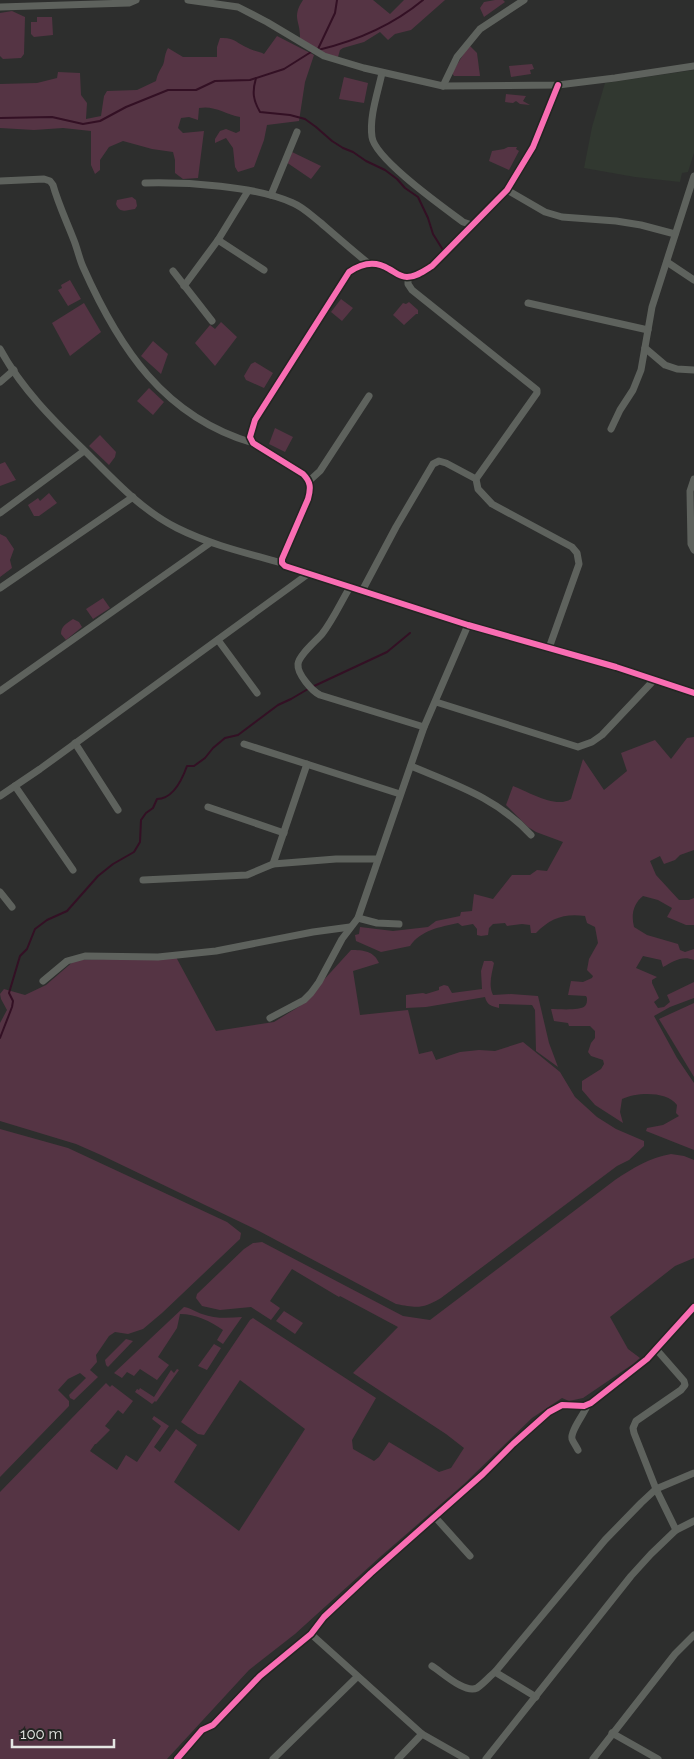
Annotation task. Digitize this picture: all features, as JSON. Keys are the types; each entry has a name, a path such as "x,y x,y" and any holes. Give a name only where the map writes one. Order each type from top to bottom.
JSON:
{"street":[{"path":"0,7 129,3 136,0"},
{"path":"188,0 238,7 268,22 324,56 382,73 442,86 558,85 694,66"},
{"path":"442,86 458,57 480,29 524,0"},
{"path":"382,73 372,127 375,147 393,167 463,222 472,225"},
{"path":"253,443 250,437 255,420 349,272 358,266 368,263 387,267 400,276 408,277 432,266 507,190 532,147 558,85"},
{"path":"271,195 297,132"},
{"path":"611,429 633,390 641,370 652,307 694,176"},
{"path":"0,181 44,180 50,182 82,265 120,339 143,371 168,398 216,429 234,438 253,443 303,474 309,481 308,499 282,559 282,563"},
{"path":"145,183 178,183 235,188 271,195 294,203 368,263"},
{"path":"507,190 545,212 562,217 632,224 675,234"},
{"path":"184,286 218,240 248,191"},
{"path":"218,240 264,270"},
{"path":"667,262 694,280"},
{"path":"173,271 212,321"},
{"path":"408,277 408,284 412,290 537,390 537,393 476,479 478,489 492,504 572,547 578,553 579,564 550,648"},
{"path":"528,303 648,330"},
{"path":"645,348 665,365 677,369 694,370"},
{"path":"0,349 45,411 84,451 144,508 176,528 210,543 282,563 285,566 308,574 468,625 616,667 694,694"},
{"path":"0,382 14,370"},
{"path":"309,481 320,471 369,396"},
{"path":"0,513 84,451"},
{"path":"362,591 433,464 439,461 446,463 476,479"},
{"path":"694,479 692,489 691,544 694,550"},
{"path":"0,588 133,497"},
{"path":"0,691 210,543"},
{"path":"0,796 308,574"},
{"path":"350,587 323,632 298,662 298,667 310,688 342,703 424,727"},
{"path":"270,1018 304,1000 311,993 350,927 358,918 424,727 468,625"},
{"path":"218,640 257,693"},
{"path":"436,702 578,747 588,744 602,735 654,680"},
{"path":"75,743 118,810"},
{"path":"244,744 400,794"},
{"path":"273,864 307,764"},
{"path":"411,766 484,798 510,814 531,836"},
{"path":"16,786 73,870"},
{"path":"208,807 284,833"},
{"path":"143,880 247,875 273,864 336,859 377,859"},
{"path":"0,892 12,907"},
{"path":"358,918 377,923 399,924"},
{"path":"43,981 67,962 85,956 158,957 197,953 350,927"},
{"path":"176,1759 202,1730 212,1725 260,1676 310,1634 324,1617 549,1412 562,1405 584,1406 588,1404 633,1371 694,1307"},
{"path":"656,1349 685,1384 680,1390 636,1421 634,1433 656,1488 676,1530"},
{"path":"578,1450 572,1440 572,1435 588,1404"},
{"path":"432,1666 465,1689 476,1688 495,1672 605,1540 656,1488 694,1473"},
{"path":"435,1516 470,1556"},
{"path":"486,1759 650,1554 676,1530 694,1521"},
{"path":"310,1634 357,1678 422,1734 466,1759"},
{"path":"594,1759 612,1733 675,1654 694,1635"},
{"path":"495,1672 536,1697"},
{"path":"272,1759 357,1678"},
{"path":"612,1733 658,1759"},
{"path":"398,1759 422,1734"}],"shaded area":[{"path":"303,0 373,0 390,14 404,0 445,0 411,30 395,34 388,40 380,32 364,42 343,48 340,50 338,57 327,55 300,39 297,16 299,6"},
{"path":"503,0 505,2 484,17 480,8 484,2"},
{"path":"12,11 25,17 24,54 21,58 3,59 0,56 0,13"},
{"path":"37,17 52,17 53,35 34,37 31,34 31,22 37,22"},
{"path":"277,36 314,55 305,82 299,121 267,125 264,140 254,167 238,172 235,167 233,148 226,138 215,143 215,139 220,131 226,129 236,133 240,131 240,117 204,107 199,108 198,120 189,117 181,118 178,128 183,133 204,131 198,178 183,179 175,173 173,152 152,149 123,141 109,147 100,160 100,170 95,174 91,165 91,131 63,128 34,130 0,128 0,84 37,83 57,78 58,72 80,73 81,95 87,103 86,119 101,116 104,96 107,91 137,90 156,81 168,48 183,57 217,57 217,47 220,38 225,38 232,39 264,54"},
{"path":"469,45 477,53 480,76 454,76 452,73"},
{"path":"532,64 534,69 530,70 531,74 511,77 509,66"},
{"path":"694,70 694,153 688,172 682,173 680,182 635,177 584,168 592,127 605,83"},
{"path":"344,77 368,83 364,103 339,99"},
{"path":"506,94 526,96 523,101 530,105 520,104 516,101 513,103 505,102"},
{"path":"517,147 516,149 519,151 509,170 489,161 492,151"},
{"path":"292,152 321,166 311,179 286,162"},
{"path":"132,197 136,200 137,206 135,209 124,211 119,209 116,204 117,200"},
{"path":"70,280 81,299 68,306 58,290 62,288 61,285"},
{"path":"341,299 353,308 342,321 331,312"},
{"path":"409,302 418,310 418,314 404,325 393,315 403,303"},
{"path":"84,303 101,332 70,356 52,323"},
{"path":"221,322 237,337 215,366 195,343 210,325 215,329"},
{"path":"153,341 168,354 161,374 141,356"},
{"path":"255,362 273,373 264,388 246,380 244,376 251,364"},
{"path":"149,388 164,402 153,415 137,401"},
{"path":"275,428 293,437 285,452 269,444"},
{"path":"100,435 116,452 109,465 89,446"},
{"path":"5,462 16,480 0,486 0,464"},
{"path":"49,493 57,503 39,516 34,516 28,505 38,498 40,501"},
{"path":"0,534 6,537 14,549 10,560 12,568 0,577"},
{"path":"103,598 110,608 93,619 86,609"},
{"path":"73,619 79,622 82,627 66,640 61,634 62,629"},
{"path":"694,737 694,850 664,864 660,856 650,861 656,875 679,900 694,898 694,925 686,925 667,917 672,908 658,900 643,896 635,906 633,918 634,927 647,935 678,944 680,950 685,952 694,949 694,960 682,958 663,967 661,960 643,956 636,968 657,977 652,980 652,983 659,998 654,1002 658,1008 664,1007 670,1002 667,995 694,982 694,998 670,1007 654,1016 677,1058 694,1083 694,1150 646,1131 647,1128 663,1125 679,1116 676,1113 677,1105 672,1100 651,1094 636,1095 622,1099 620,1112 623,1123 595,1105 582,1090 582,1081 601,1069 604,1064 603,1060 591,1056 588,1052 595,1038 595,1031 590,1026 569,1026 568,1023 554,1021 551,1009 579,1009 587,1003 586,996 568,995 571,981 583,982 593,976 587,970 589,959 598,943 595,927 587,923 585,916 571,915 552,920 536,933 531,933 530,925 507,926 505,923 493,924 489,928 488,935 481,936 477,935 477,929 473,924 462,926 458,923 425,933 410,946 381,952 356,941 355,935 359,934 360,927 393,931 428,927 436,921 460,916 461,912 472,911 474,894 493,899 512,875 530,875 537,870 547,871 563,842 528,827 506,805 513,786 542,799 565,802 571,799 583,759 604,790 627,771 621,753 655,740 671,759 687,738"},
{"path":"351,950 364,951 371,954 379,963 353,971 360,1015 408,1010 419,1054 432,1051 436,1060 460,1052 495,1051 523,1042 560,1072 575,1097 597,1117 616,1129 644,1141 644,1146 629,1160 617,1166 435,1302 420,1307 396,1304 259,1231 101,1155 76,1144 0,1121 0,1023 7,1010 0,994 4,989 25,995 46,985 75,960 176,957 216,1031 274,1022 300,1006"},
{"path":"484,961 492,961 494,963 491,975 493,995 538,996 549,1043 558,1067 536,1051 535,1010 532,1005 499,1004 499,1008 490,1005 485,997 426,1007 406,1008 406,995 426,994 439,990 439,987 444,985 448,986 452,993 482,989 481,971"},
{"path":"694,1003 694,1077 659,1019"},
{"path":"0,1129 68,1148 227,1222 241,1233 240,1239 143,1329 128,1334 115,1332 109,1336 96,1355 97,1362 90,1370 98,1377 74,1400 69,1395 86,1378 80,1373 68,1379 58,1390 69,1401 69,1406 0,1477"},
{"path":"671,1154 694,1160 694,1258 675,1266 610,1317 628,1349 640,1358 583,1398 569,1401 562,1398 532,1418 464,1484 295,1634 249,1670 167,1759 0,1759 0,1492 106,1383 110,1387 112,1385 133,1401 123,1414 118,1410 105,1426 110,1430 90,1451 117,1470 126,1455 137,1462 161,1426 152,1419 154,1416 169,1426 154,1447 160,1452 176,1429 197,1445 174,1482 239,1531 305,1429 240,1380 204,1435 198,1434 181,1422 253,1318 376,1398 352,1440 353,1449 374,1461 389,1442 439,1472 451,1468 464,1448 446,1434 353,1373 398,1327 339,1297 292,1269 270,1301 280,1308 271,1320 251,1307 220,1310 202,1306 196,1298 197,1294 244,1249 253,1243 262,1242 403,1316 430,1320 628,1171 656,1158"},
{"path":"184,1307 212,1317 242,1317 223,1344 217,1340 223,1330 203,1319 192,1315 180,1314 177,1328 158,1357 169,1365 157,1380 140,1369 134,1376 127,1372 122,1378 114,1373"},
{"path":"284,1311 303,1323 295,1334 276,1321"},
{"path":"126,1339 133,1341 108,1367 105,1360"},
{"path":"214,1344 221,1348 207,1370 198,1366"},
{"path":"177,1369 179,1370 156,1402 152,1404 135,1392 140,1388 154,1397 171,1370 174,1373"}],"waterway":[{"path":"318,49 335,13 337,0"},
{"path":"318,50 374,31 399,17 423,0"},
{"path":"0,118 52,117 83,124 100,121 126,107 168,90 196,90 215,81 250,80 284,69 311,52"},
{"path":"256,78 254,96 260,112 290,115 305,119 332,141 385,170 397,179 405,188 418,197 433,234 443,250"},
{"path":"312,687 387,652 410,633"},
{"path":"0,1038 12,1007 13,1001 9,993 20,956 27,949 35,929 47,920 67,911 98,876 113,864 134,852 140,842 141,820 153,808 157,799 168,796 176,788 187,766 194,766 225,738 238,735 278,705 308,689"}],"cycle path":[{"path":"558,85 533,147 507,190 432,266 410,277 399,275 379,264 359,266 349,272 255,420 250,437 253,443 303,474 309,483 308,499 282,559 282,563 285,566 468,625 616,667 694,693"},
{"path":"177,1759 202,1730 213,1725 260,1676 311,1634 324,1617 371,1573 483,1474 549,1412 562,1405 584,1406 591,1403 647,1359 694,1307"}]}
